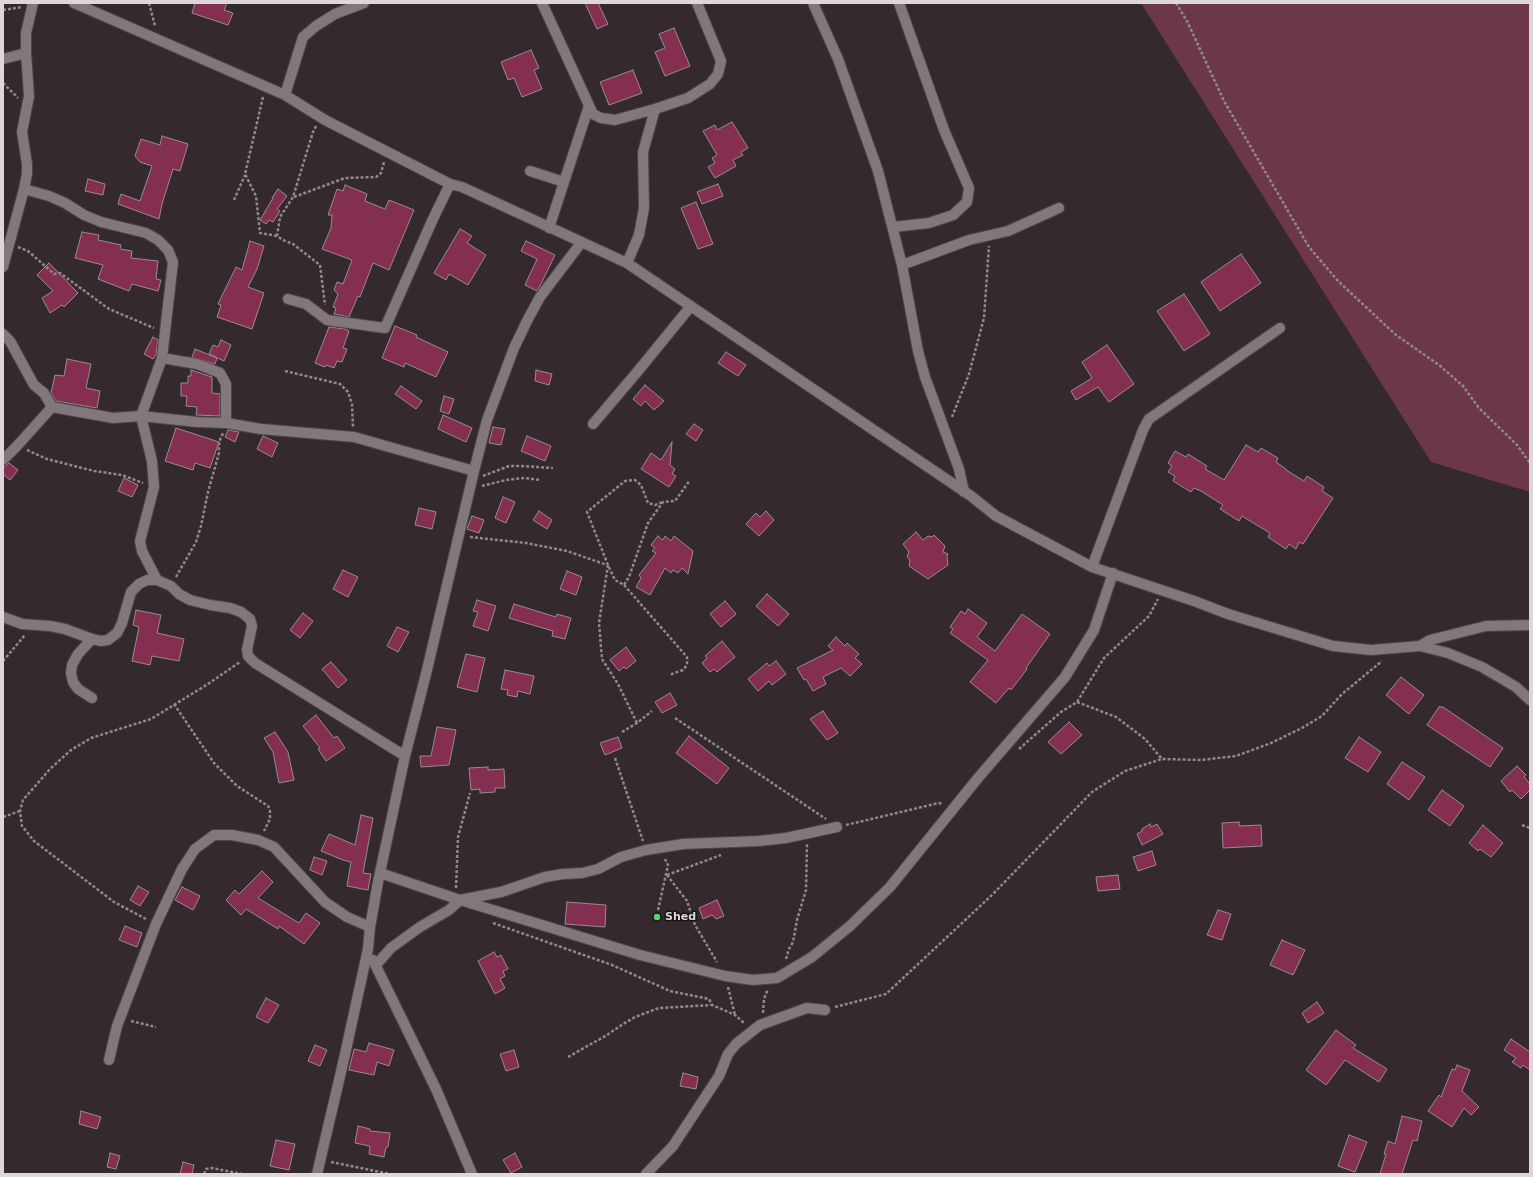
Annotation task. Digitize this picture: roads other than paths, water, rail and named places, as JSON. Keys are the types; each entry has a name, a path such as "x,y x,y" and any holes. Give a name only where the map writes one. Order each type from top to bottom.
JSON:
{"street":[{"path":"74,3 285,95 325,120 450,184 462,187 627,263 971,496 996,516 1092,566 1228,614 1333,646 1372,650 1420,646 1448,652 1476,665 1516,687 1530,700"},
{"path":"285,95 303,37 316,26 336,14 364,3"},
{"path":"542,3 593,114 601,118 615,120 688,98 710,84 718,74 721,61 697,3"},
{"path":"814,3 838,59 878,171 902,265 922,364 934,405 959,469 964,492"},
{"path":"893,227 929,223 953,215 968,202 969,188 944,130 899,3"},
{"path":"3,267 27,174 22,132 28,96 26,33 32,4"},
{"path":"3,59 26,53"},
{"path":"549,228 589,106"},
{"path":"627,263 639,235 644,208 643,152 655,109"},
{"path":"530,171 564,182"},
{"path":"288,299 306,304 327,320 385,328 450,184"},
{"path":"24,189 49,196 65,203 84,215 101,222 146,233 158,240 168,250 173,262 162,358 141,416 152,461 154,487 140,541 142,551 157,580"},
{"path":"902,265 969,240 1008,230 1059,208"},
{"path":"317,1174 368,949 370,927 380,873 405,756 426,674 471,480 487,420 514,348 540,297 581,243"},
{"path":"592,424 638,372 691,306"},
{"path":"1092,566 1143,430 1149,419 1280,328"},
{"path":"3,334 10,341 34,385 44,393 52,407"},
{"path":"162,358 197,364 220,373 226,384 226,423"},
{"path":"52,407 113,418 141,416 197,422 226,423 260,429 354,437 471,480"},
{"path":"3,460 52,407"},
{"path":"380,873 460,900 640,955 725,976 753,980 777,978 812,957 850,926 890,888 978,778 1065,677 1094,630 1113,574"},
{"path":"3,617 22,624 50,626 65,629 92,639 101,641 108,640 117,633 122,623 131,592 139,584 147,580 157,580 171,586 178,594 190,600 230,608 241,612 250,619 252,626 247,650 248,656 265,670 405,756"},
{"path":"1420,646 1430,640 1486,626 1530,625"},
{"path":"92,639 78,654 72,664 71,673 73,682 78,690 92,698"},
{"path":"376,965 391,948 420,926 449,910 460,900 501,892 545,877 582,873 598,869 621,857 646,850 683,844 759,841 786,838 838,827"},
{"path":"108,1060 120,1018 156,924 182,869 196,849 214,835 232,834 258,840 274,847 325,902 347,917 370,927"},
{"path":"368,949 436,1089 472,1174"},
{"path":"646,1174 673,1146 719,1076 736,1044 760,1025 807,1008 825,1010"}],"place":[{"name":"Shed","path":"657,917"}]}
